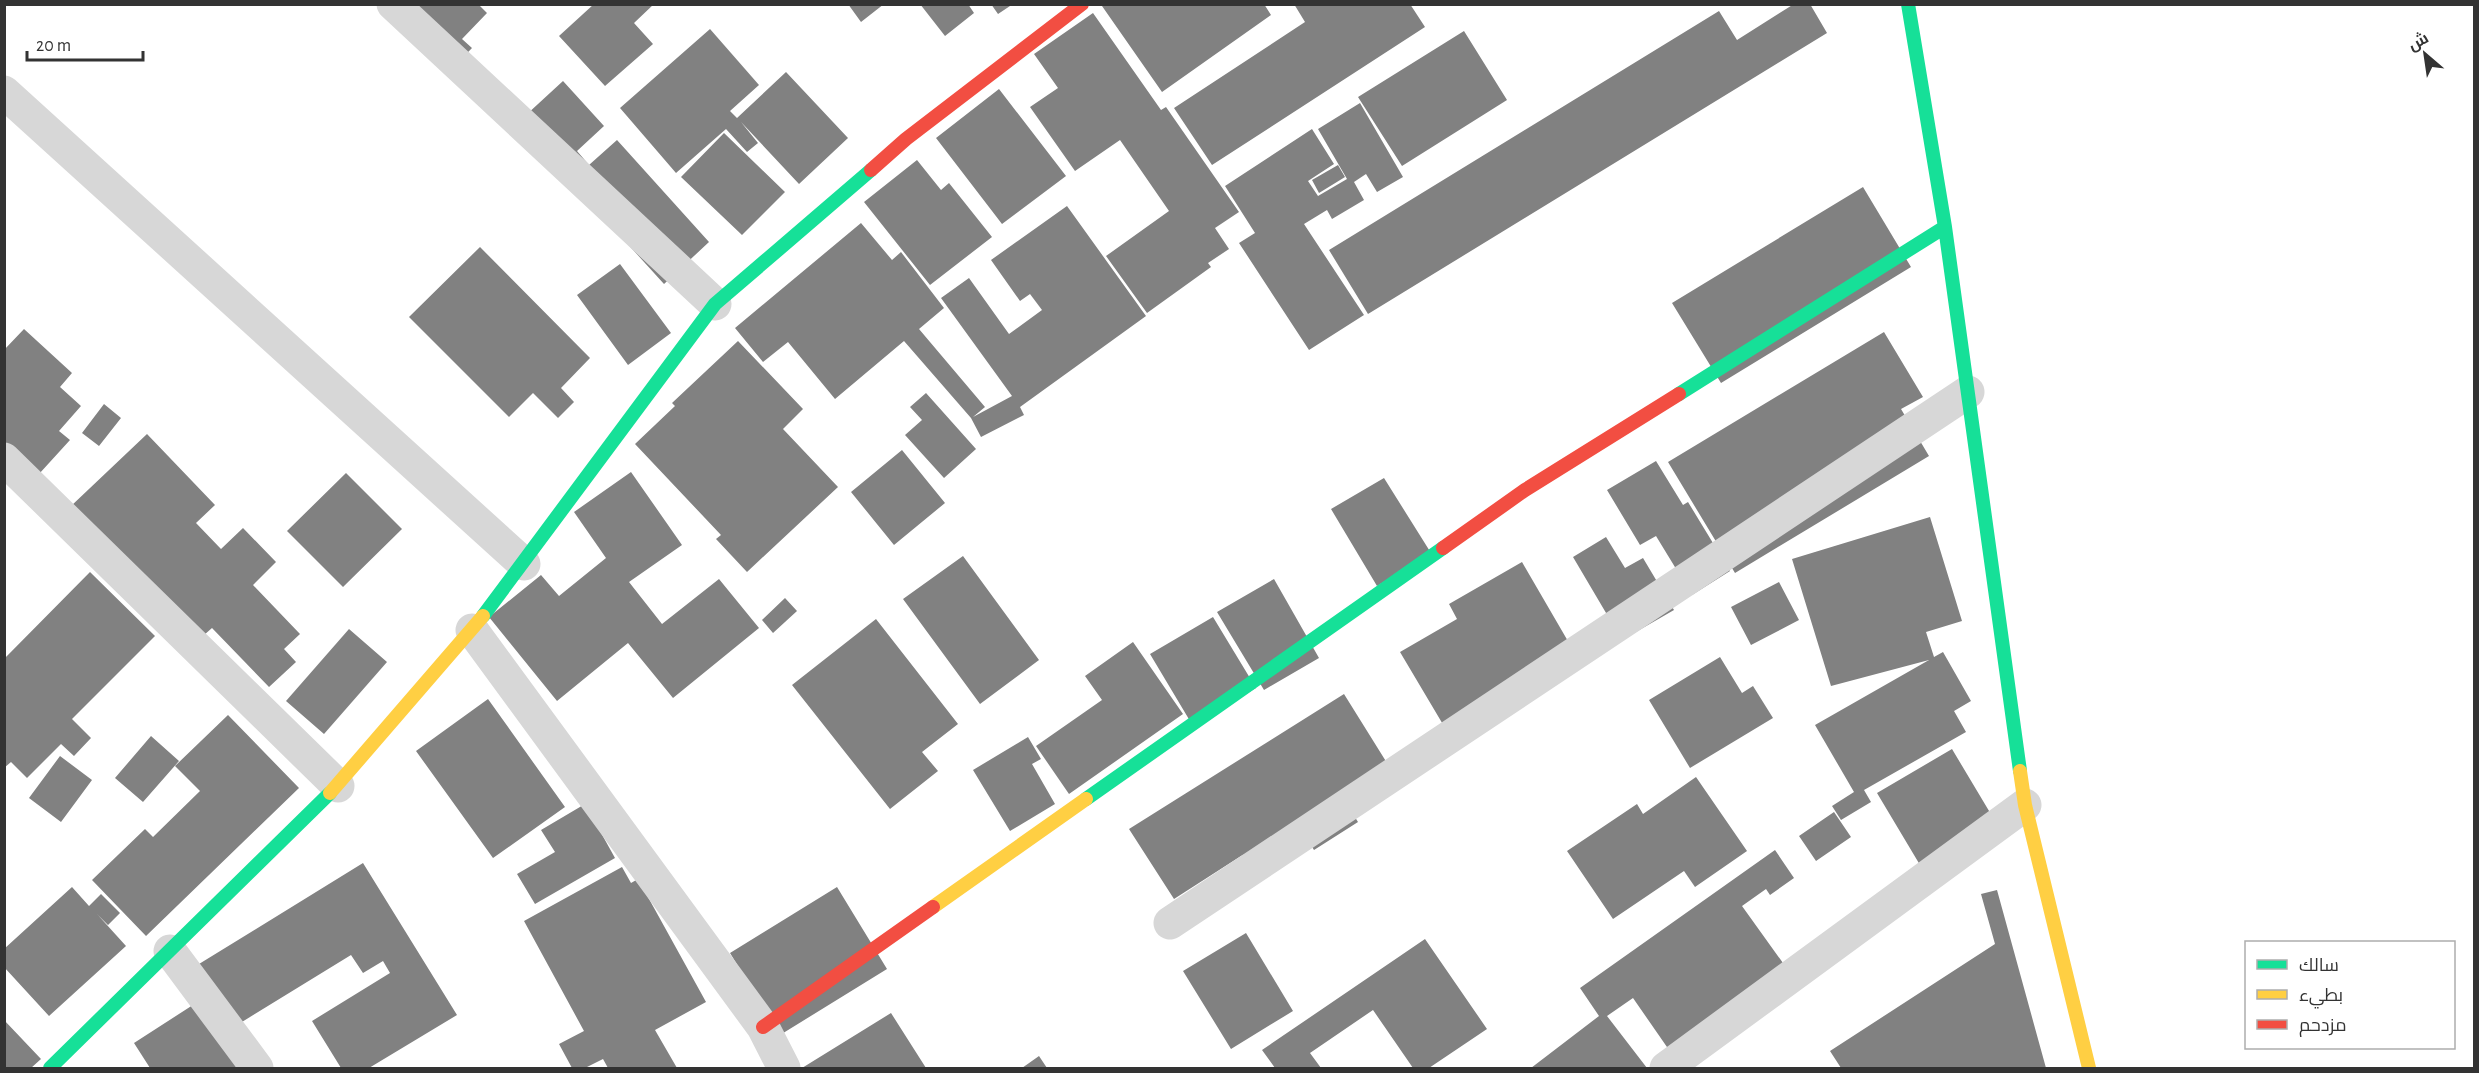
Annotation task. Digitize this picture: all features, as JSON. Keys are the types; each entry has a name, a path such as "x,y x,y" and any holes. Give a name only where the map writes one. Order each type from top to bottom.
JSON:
{"street":[{"path":"393,4 715,304"},
{"path":"50,1068 338,786 472,630 524,564 715,304 906,139 1082,4"},
{"path":"1908,4 1945,227 2025,805 2089,1068"},
{"path":"4,92 524,564"},
{"path":"763,1027 1525,490 1945,227"},
{"path":"1170,923 1968,392"},
{"path":"4,459 338,786"},
{"path":"472,630 763,1027 784,1068"},
{"path":"1666,1068 2025,805"},
{"path":"170,951 257,1068"}],"building":[{"path":"420,4 478,4 487,13 462,39 472,48 451,70 402,24"},
{"path":"594,4 654,4 634,23 653,44 605,86 559,36"},
{"path":"848,4 884,4 861,22"},
{"path":"920,4 968,4 974,13 945,36"},
{"path":"991,4 1013,4 998,14"},
{"path":"1105,4 1264,4 1271,15 1162,92 1102,6"},
{"path":"1294,4 1410,4 1425,27 1212,165 1174,108 1305,22"},
{"path":"1794,4 1810,4 1827,33 1368,314 1329,250 1719,11 1737,40"},
{"path":"1093,13 1161,110 1166,107 1239,212 1215,228 1229,249 1208,263 1211,267 1147,313 1106,256 1169,211 1120,140 1075,171 1030,107 1058,88 1034,54"},
{"path":"710,29 759,85 730,111 737,118 786,72 848,138 799,184 741,122 758,143 747,152 726,129 676,173 620,108"},
{"path":"1464,31 1507,100 1402,166 1358,97"},
{"path":"563,81 604,126 577,151 589,165 617,140 709,242 664,284 605,219 513,127"},
{"path":"999,89 1066,176 1002,224 936,138"},
{"path":"1360,103 1403,177 1377,192 1366,174 1354,182 1364,200 1332,219 1327,210 1304,224 1364,315 1309,350 1239,243 1255,233 1225,186 1312,129 1334,164 1308,181 1318,196 1347,179 1318,129"},
{"path":"724,133 785,192 742,235 681,177"},
{"path":"917,160 941,190 949,183 992,237 930,285 864,202"},
{"path":"1338,165 1345,177 1319,193 1312,180"},
{"path":"1863,187 1911,267 1721,383 1672,303"},
{"path":"1067,206 1146,316 1020,407 1024,415 981,437 971,418 904,341 835,399 788,342 763,362 735,328 861,223 892,260 901,252 944,308 919,329 985,407 973,417 1012,396 941,298 969,278 1009,334 1042,310 1030,294 1020,301 991,260"},
{"path":"480,247 590,358 561,388 574,402 558,418 533,393 509,417 409,317"},
{"path":"620,264 671,333 628,365 577,295"},
{"path":"24,329 72,373 60,387 81,406 59,431 70,440 39,474 4,443 4,350"},
{"path":"1884,332 1923,397 1901,409 1929,456 1735,573 1668,462"},
{"path":"738,341 803,409 783,429 838,487 747,572 716,539 721,535 635,444 675,406 672,403"},
{"path":"926,393 976,449 944,478 905,435 922,420 910,407"},
{"path":"104,404 121,418 99,446 82,433"},
{"path":"147,434 215,505 196,523 221,549 243,528 276,562 253,585 300,634 284,649 296,662 269,687 212,628 195,643 70,507"},
{"path":"902,450 945,503 894,545 851,492"},
{"path":"1656,461 1683,505 1688,502 1730,571 1692,595 1656,536 1640,545 1607,490"},
{"path":"631,472 682,545 629,582 662,624 719,579 759,628 673,698 628,643 557,701 489,617 541,575 559,596 606,558 574,512"},
{"path":"346,473 402,529 343,587 287,531"},
{"path":"1384,478 1431,553 1377,586 1331,509"},
{"path":"1930,517 1962,621 1926,632 1934,657 1943,652 1971,701 1954,711 1966,732 1864,790 1871,802 1841,820 1832,806 1854,792 1815,725 1929,660 1831,686 1792,559"},
{"path":"1606,537 1625,568 1643,558 1674,610 1622,640 1573,557"},
{"path":"963,556 1039,660 980,704 903,599"},
{"path":"1522,562 1583,667 1454,743 1400,652 1457,619 1449,604"},
{"path":"90,572 155,636 72,719 91,738 74,756 61,744 27,778 11,762 4,768 4,659"},
{"path":"1274,579 1319,658 1264,690 1217,612"},
{"path":"1779,582 1799,620 1751,645 1731,607"},
{"path":"785,598 797,611 773,633 762,620"},
{"path":"1213,617 1256,688 1193,726 1150,654"},
{"path":"876,619 958,724 922,752 938,771 890,809 792,685"},
{"path":"349,629 387,662 324,734 286,701"},
{"path":"1133,642 1183,714 1069,794 1036,746 1102,700 1085,676"},
{"path":"1720,657 1742,693 1753,686 1773,718 1690,768 1649,700"},
{"path":"1344,694 1387,763 1348,806 1358,822 1314,850 1300,828 1241,856 1174,899 1129,829"},
{"path":"488,699 565,807 493,858 416,751"},
{"path":"228,715 299,788 146,936 92,880 145,829 153,837 200,791 175,766"},
{"path":"151,736 179,761 143,802 115,778"},
{"path":"1028,737 1041,759 1032,764 1055,804 1010,831 973,770"},
{"path":"1952,749 1998,826 1923,870 1877,793"},
{"path":"60,756 92,780 61,822 29,798"},
{"path":"1696,777 1747,851 1695,887 1684,871 1613,919 1567,851 1637,804 1643,814"},
{"path":"585,804 615,858 535,904 517,874 555,852 541,830"},
{"path":"1834,812 1851,837 1816,861 1799,836"},
{"path":"1775,850 1794,878 1770,895 1766,889 1742,906 1793,977 1676,1060 1633,998 1607,1016 1647,1068 1531,1068 1599,1016 1580,988"},
{"path":"363,863 457,1015 369,1068 341,1068 312,1021 390,973 383,961 363,973 351,955 237,1025 199,964"},
{"path":"622,867 631,883 638,879 706,1002 655,1030 677,1068 608,1068 603,1059 585,1068 572,1068 559,1044 584,1031 524,921"},
{"path":"72,887 89,906 101,894 120,913 108,925 97,914 126,946 49,1016 4,967 4,949"},
{"path":"837,887 887,969 780,1035 730,953"},
{"path":"1997,890 2046,1068 1841,1068 1830,1051 1995,944 1981,894"},
{"path":"1246,933 1293,1011 1231,1049 1183,971"},
{"path":"1425,939 1487,1029 1429,1068 1413,1068 1373,1010 1310,1053 1321,1068 1275,1068 1262,1050"},
{"path":"196,1003 237,1068 150,1068 134,1043"},
{"path":"891,1013 926,1068 802,1068"},
{"path":"4,1020 41,1059 31,1068 4,1068"},
{"path":"1039,1056 1047,1068 1022,1068"}],"traffic: fast":[{"path":"1908,4 1945,227 2020,771"},
{"path":"483,616 715,304 871,170"},
{"path":"1679,394 1945,227"},
{"path":"1086,799 1443,548"},
{"path":"50,1068 330,793"}],"traffic: slow":[{"path":"330,793 483,616"},
{"path":"2020,771 2025,805 2089,1068"},
{"path":"933,907 1086,799"}],"traffic: jam":[{"path":"871,170 906,139 1082,4"},
{"path":"1443,548 1525,490 1679,394"},
{"path":"763,1027 933,907"}]}
